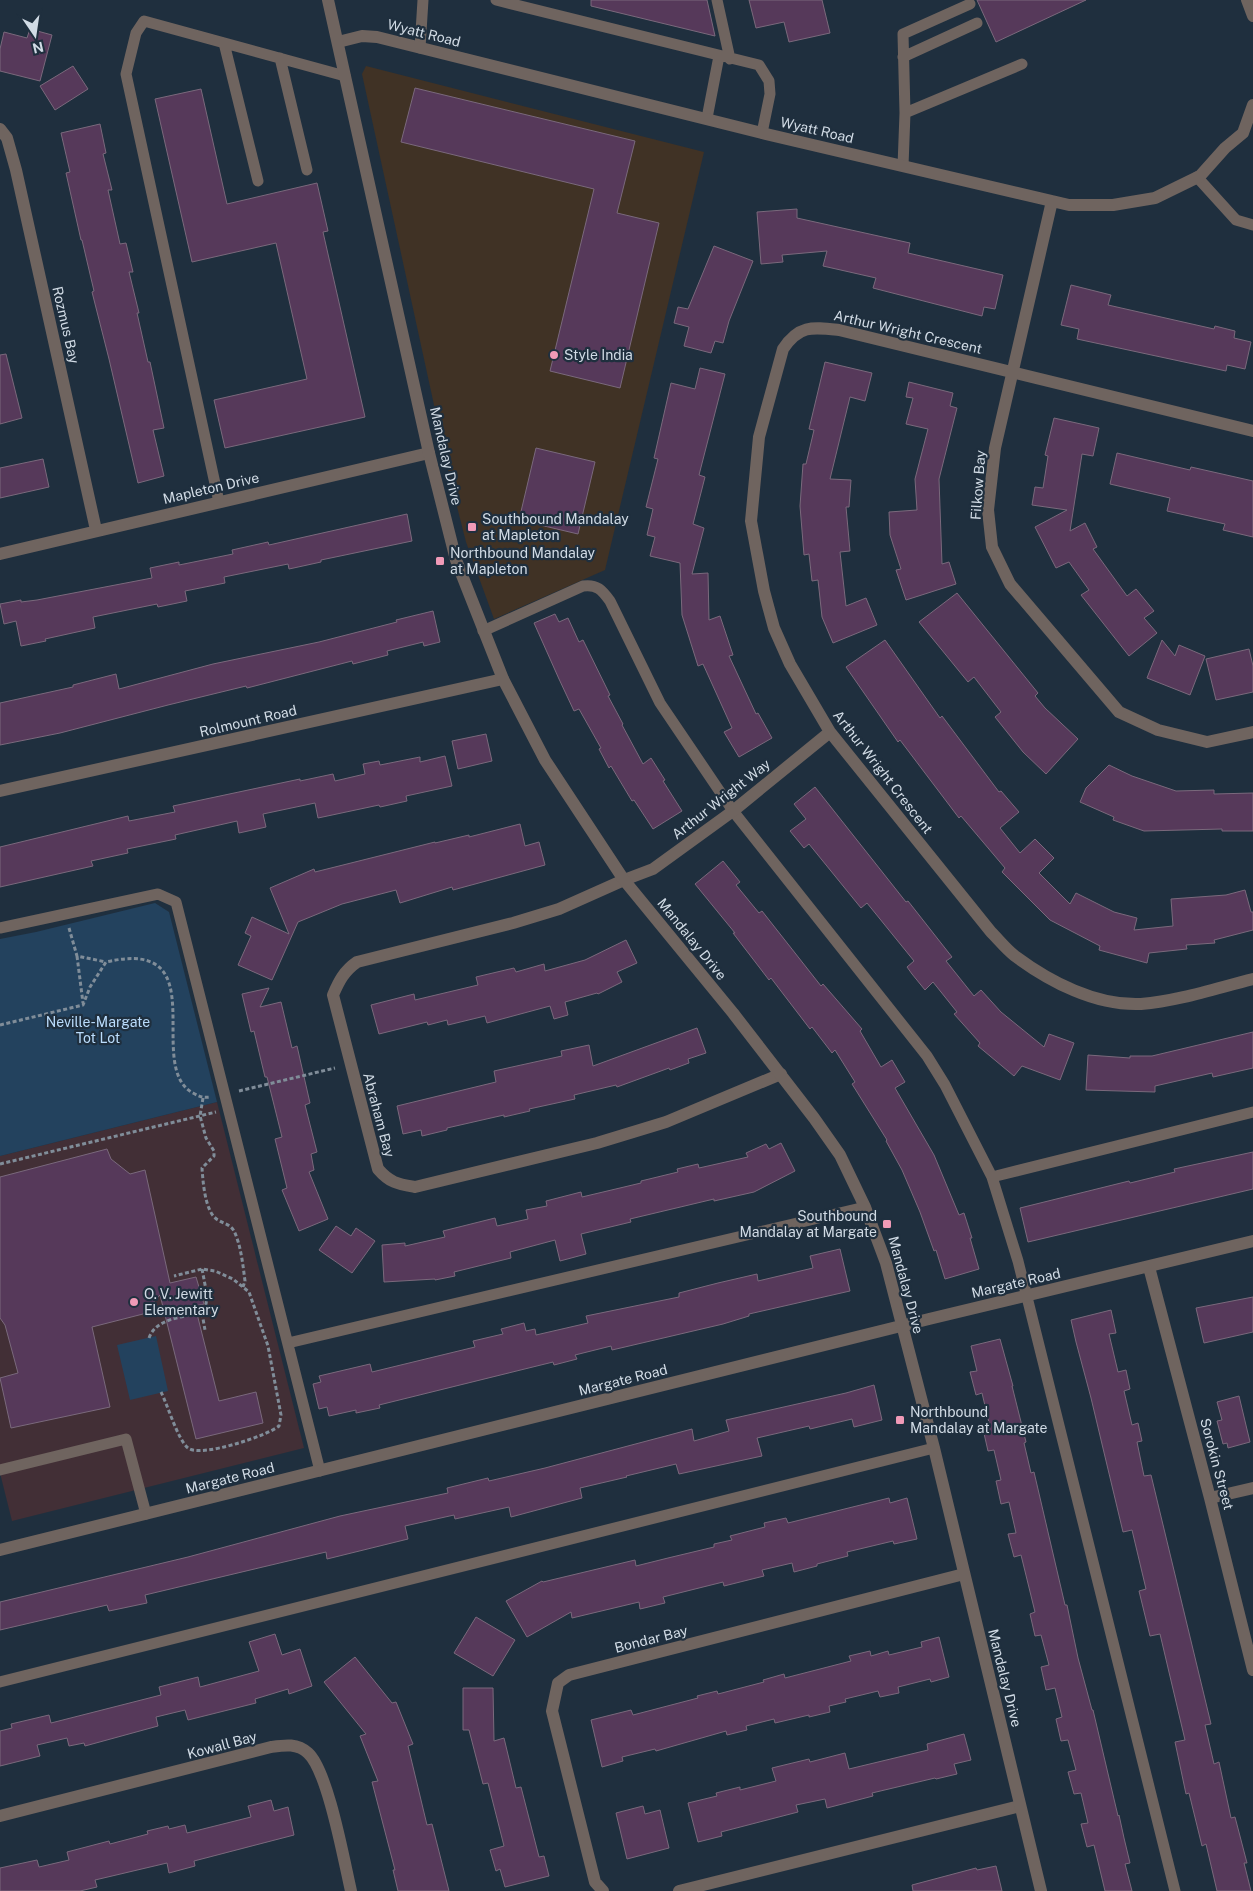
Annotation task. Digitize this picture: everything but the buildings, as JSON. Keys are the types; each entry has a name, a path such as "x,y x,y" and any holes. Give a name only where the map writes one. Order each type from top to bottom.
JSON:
{"street":[{"name":"Mandalay Drive","path":"328,0 429,453 456,560 503,679 545,760 624,880 781,1074 840,1155 865,1207 886,1263 934,1448 1041,1891"},
{"path":"1247,0 1253,16"},
{"name":"Wyatt Road","path":"338,42 362,36 377,37 762,133 1069,205 1113,205 1155,198 1197,178 1243,133 1253,105"},
{"name":"Rozmus Bay","path":"0,129 6,138 16,170 96,530"},
{"name":"Filkow Bay","path":"1052,201 995,448 988,510 992,546 1010,584 1119,712 1158,730 1207,742 1253,732"},
{"name":"Arthur Wright Crescent","path":"1253,431 839,330 816,327 800,331 791,337 783,349 759,436 751,521 764,591 774,628 790,664 830,732 991,932 1015,955 1067,988 1119,1004 1142,1004 1170,1000 1253,979"},
{"name":"Mapleton Drive","path":"0,554 429,453"},
{"name":"Rolmount Road","path":"0,791 503,679"},
{"name":"Arthur Wright Way","path":"624,880 653,869 733,811 830,732"},
{"name":"Abraham Bay","path":"624,880 559,909 513,923 357,962 343,974 333,995 378,1169 386,1179 415,1187 597,1143 666,1122 781,1074"},
{"name":"Margate Road","path":"0,1550 902,1326 1253,1241"},
{"name":"Sorokin Street","path":"1149,1267 1253,1670"},
{"path":"1210,1498 1253,1488"},
{"name":"Bondar Bay","path":"603,1891 596,1882 552,1711 558,1683 569,1675 964,1574"},
{"name":"Kowall Bay","path":"0,1816 290,1744 306,1752 316,1762 327,1791 351,1891"},
{"path":"679,1891 1020,1806"}],"lane":[{"path":"420,48 423,0"},
{"path":"496,0 759,66 769,81 770,94 762,133"},
{"path":"706,118 724,58 717,0"},
{"path":"903,166 905,114 902,34 970,4"},
{"path":"219,502 126,74 136,33 144,21 345,76"},
{"path":"903,57 977,22"},
{"path":"224,43 258,181"},
{"path":"280,58 307,170"},
{"path":"905,114 1022,64"},
{"path":"1197,178 1236,220 1253,225"},
{"path":"483,630 583,586 592,585 602,590 610,601 660,704 733,811 927,1056 945,1085 992,1177 1028,1296 1176,1891"},
{"path":"0,928 158,894 176,902 320,1471"},
{"path":"992,1177 1253,1112"},
{"path":"288,1343 865,1207"},
{"path":"0,1470 126,1438 146,1514"},
{"path":"0,1682 934,1448"}],"path":[{"path":"66,914 76,956 83,1005"},
{"path":"76,956 106,962 122,958 143,960 157,965 166,975 173,1002 174,1061 179,1077 188,1090 203,1098 225,1095 350,1063"},
{"path":"83,1005 90,987 106,962"},
{"path":"0,1025 83,1005"},
{"path":"203,1098 200,1116 206,1138 214,1151 214,1156 202,1168 204,1191 211,1213 218,1220 226,1222 233,1228 237,1237 244,1276 243,1287"},
{"path":"0,1164 228,1108"},
{"path":"202,1269 207,1295 202,1313 204,1330"},
{"path":"162,1392 182,1441 189,1449 200,1451 225,1446 260,1437 272,1432 279,1426 281,1414 268,1346 250,1292 233,1279 215,1271 202,1269 174,1276"},
{"path":"149,1338 152,1329 165,1322 202,1313"}],"shaded area":[{"path":"366,66 704,152 605,570 494,619 466,542 451,483 362,74"},
{"name":"O. V. Jewitt Elementary","path":"217,1102 304,1448 12,1521 0,1473 0,1156"}],"green space":[{"name":"Neville-Margate Tot Lot","path":"155,903 169,912 217,1102 0,1156 0,939"},
{"path":"156,1336 168,1391 130,1400 117,1345"}],"place":[{"name":"Style India","path":"554,355"},
{"name":"Southbound Mandalay at Mapleton","path":"472,527"},
{"name":"Northbound Mandalay at Mapleton","path":"440,561"},
{"name":"Southbound Mandalay at Margate","path":"887,1224"},
{"name":"O. V. Jewitt Elementary","path":"134,1302"},
{"name":"Northbound Mandalay at Margate","path":"900,1420"}]}
